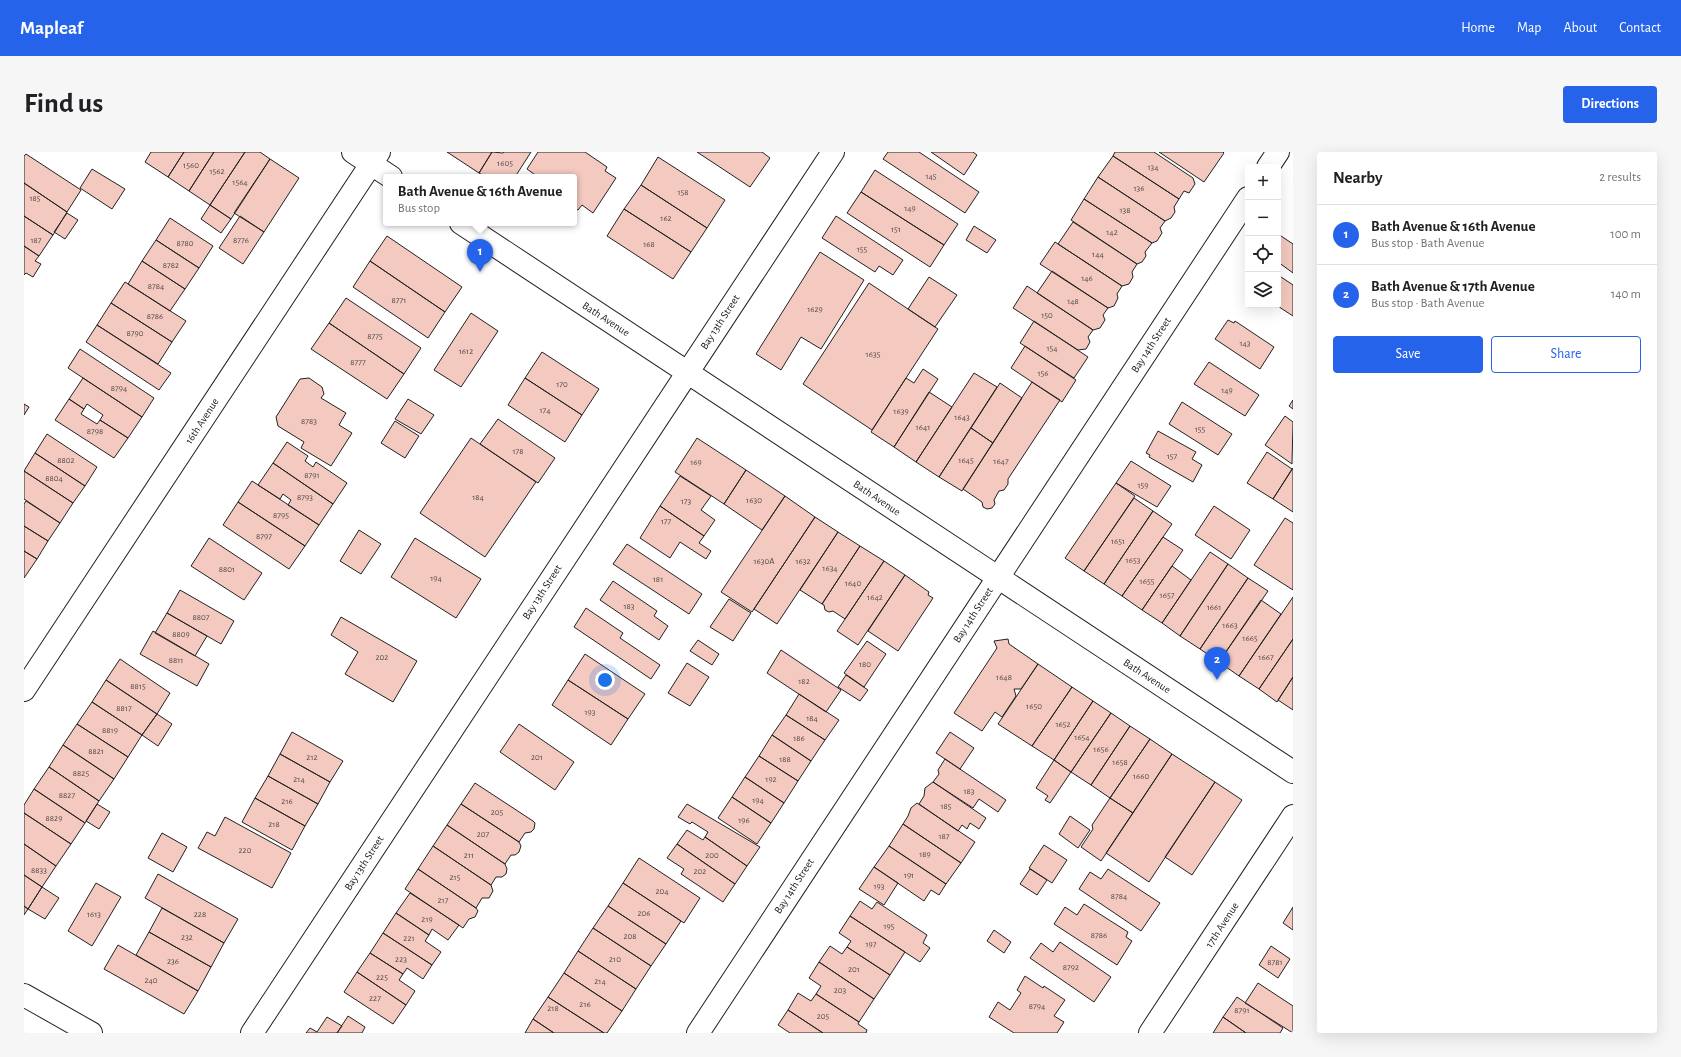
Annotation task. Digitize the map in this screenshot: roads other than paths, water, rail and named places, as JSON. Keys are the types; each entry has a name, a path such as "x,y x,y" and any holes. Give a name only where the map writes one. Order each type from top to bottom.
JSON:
{"street":[{"path":"353,152 375,158 388,174"},
{"name":"Bay 13th Street","path":"252,1033 833,152"},
{"path":"1270,164 1278,152"},
{"name":"16th Avenue","path":"24,690 375,158"},
{"name":"Bay 14th Street","path":"698,1033 1247,200"},
{"name":"Bath Avenue","path":"466,226 1293,772"},
{"name":"17th Avenue","path":"1150,1033 1293,816"},
{"path":"24,995 91,1033"}],"place":[{"name":"Bath Avenue & 16th Avenue","path":"480,272"},
{"name":"Bath Avenue & 17th Avenue","path":"1217,680"}]}
